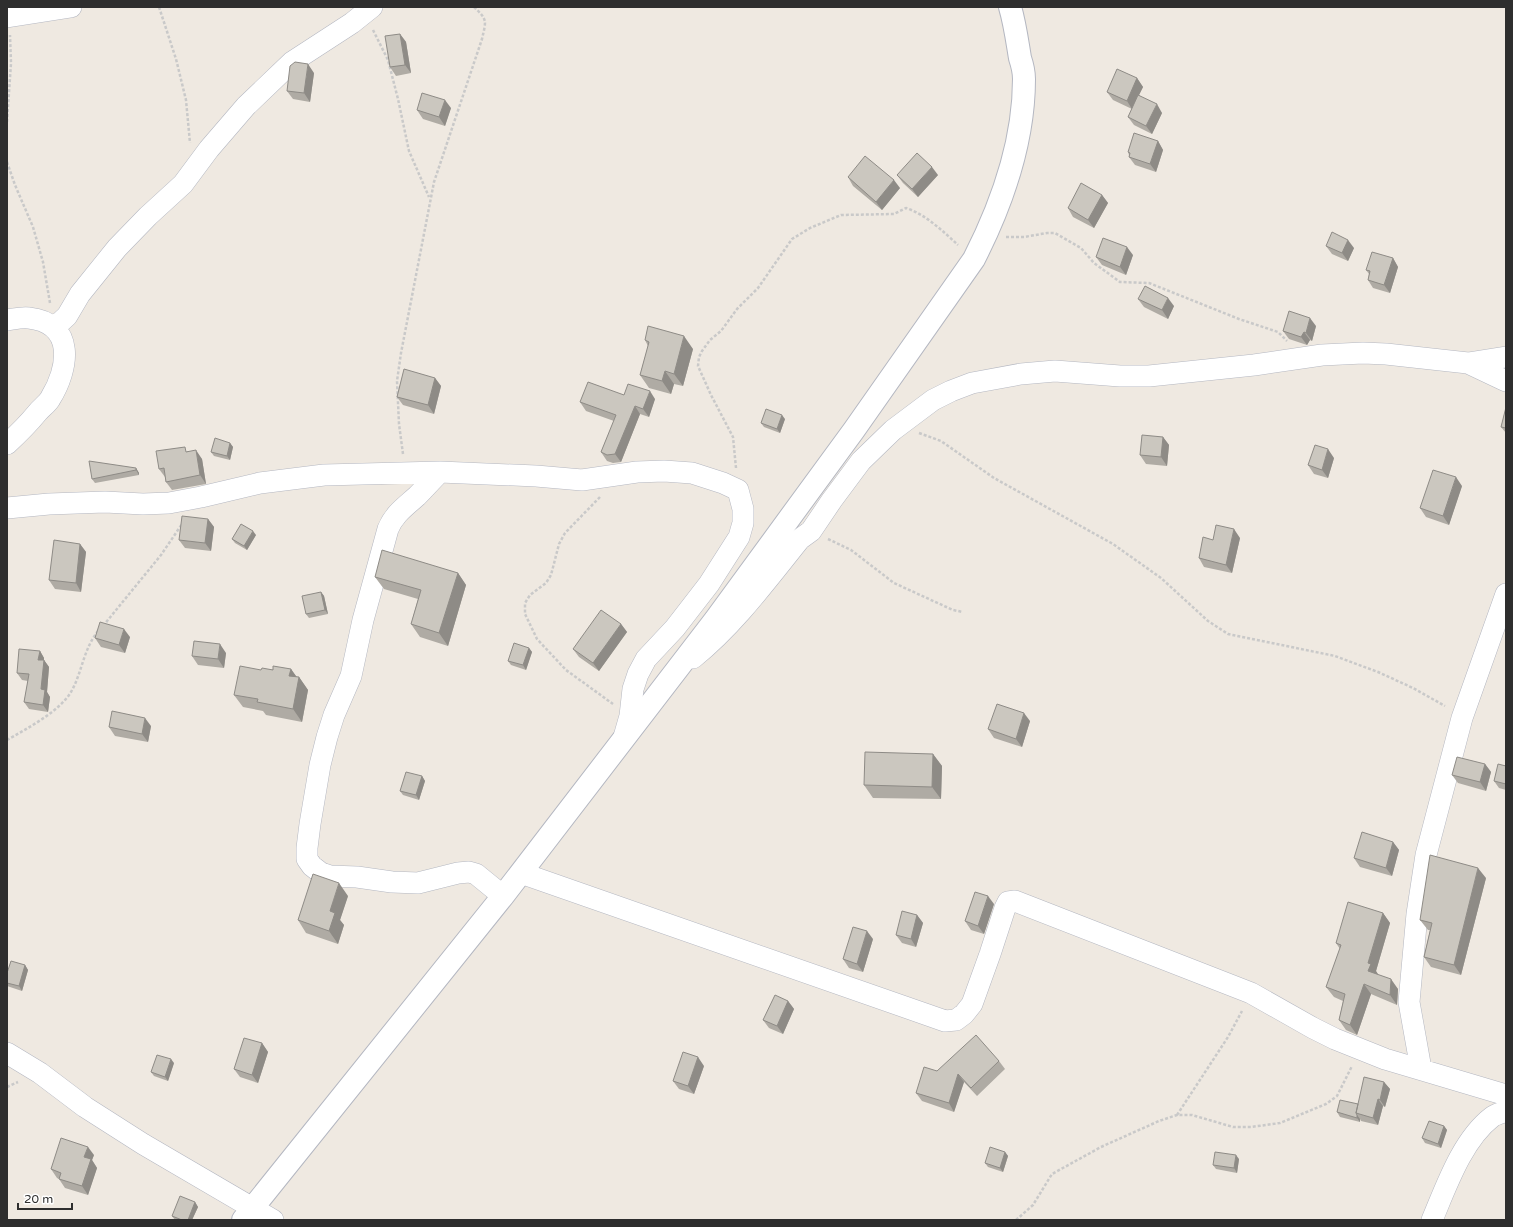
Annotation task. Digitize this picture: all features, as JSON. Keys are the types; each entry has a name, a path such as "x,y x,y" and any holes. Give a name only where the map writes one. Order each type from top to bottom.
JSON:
{"street":[{"path":"8,13 71,7"},
{"path":"248,1214 503,896 624,736 720,614 854,430 974,259 985,236 1012,163 1021,119 1024,77 1010,7"},
{"path":"57,325 67,316 80,294 117,248 148,216 183,184 227,128 273,80 292,62 369,10"},
{"path":"7,320 28,318 57,325"},
{"path":"7,444 27,425 49,400 58,383 64,363 65,349 57,325"},
{"path":"674,673 706,648 725,628 800,539 811,531 861,461 893,430 933,400 951,391 979,382 1021,374 1055,371 1120,376 1149,376 1322,356 1363,353 1386,354 1468,364 1506,381"},
{"path":"1468,364 1506,357"},
{"path":"7,508 49,504 105,502 144,504 169,503 201,498 260,483 324,475 440,472 536,476 582,480 598,479 618,474 664,471 692,473 723,483 738,490 743,510 743,523 739,537 709,584 675,628 646,659 638,674 633,689 630,716 624,736"},
{"path":"440,472 390,522 363,620 351,676 334,715 320,765 310,824 307,859 312,866 321,873 330,876 357,877 392,882 418,883 458,873 470,872 476,874 503,896"},
{"path":"1421,1069 1409,1002 1416,922 1426,855 1462,718 1506,594"},
{"path":"521,873 945,1021 956,1020 964,1014 972,1004 990,954 1004,908 1011,901 1015,901 1251,993 1335,1039 1385,1059 1506,1095"},
{"path":"7,1053 40,1073 85,1107 248,1214 273,1220"},
{"path":"1432,1220 1449,1178 1475,1135 1492,1116 1506,1111"}],"path":[{"path":"160,7 176,59 186,100 189,140 196,169"},
{"path":"406,474 399,424 397,381 420,245 430,198 434,182 482,40 485,25 484,16 474,7"},
{"path":"369,10 388,60 409,151 430,198"},
{"path":"7,122 11,63 8,13"},
{"path":"7,162 33,227 43,262 48,296 57,325"},
{"path":"738,490 733,437 698,366 699,357 710,340 722,331 737,309 758,288 792,239 810,228 841,215 894,214 906,208 913,210 941,230 974,259"},
{"path":"985,236 1024,237 1055,233 1081,248 1094,263 1120,282 1149,283 1278,332 1292,346"},
{"path":"893,430 915,432 941,441 994,478 1113,544 1161,578 1208,621 1228,634 1335,656 1413,688 1441,703 1462,718"},
{"path":"618,474 597,500 565,533 559,544 551,575 546,583 530,595 526,603 524,614 537,639 566,670 630,716"},
{"path":"7,740 46,717 70,693 92,638 160,555 183,523"},
{"path":"811,531 851,550 894,583 953,610 963,612"},
{"path":"1177,1115 1228,1037 1251,993"},
{"path":"1016,1220 1033,1205 1052,1174 1101,1147 1158,1121 1177,1115 1192,1115 1233,1127 1251,1128 1280,1123 1326,1104 1337,1096 1361,1049"}],"building":[{"path":"400,34 405,65 390,67 385,36"},
{"path":"295,62 308,64 304,93 287,91 290,66"},
{"path":"1117,69 1137,78 1127,101 1107,92"},
{"path":"422,93 445,100 439,117 417,110"},
{"path":"1138,95 1157,104 1146,126 1128,117"},
{"path":"1134,133 1158,141 1150,164 1129,157 1130,153 1128,152"},
{"path":"917,153 932,167 912,189 897,175"},
{"path":"865,156 894,180 876,202 848,177"},
{"path":"1081,183 1102,195 1088,220 1068,208"},
{"path":"1332,232 1348,240 1342,253 1326,246"},
{"path":"1103,238 1127,247 1120,267 1096,257"},
{"path":"1372,252 1393,258 1384,285 1368,280 1370,271 1366,270"},
{"path":"1145,286 1168,298 1162,310 1138,299"},
{"path":"1289,311 1310,318 1306,333 1304,332 1301,337 1283,331"},
{"path":"648,326 684,336 674,374 665,371 662,381 640,375 649,342 645,340"},
{"path":"404,369 435,378 428,405 397,397"},
{"path":"588,382 624,395 628,384 650,391 643,409 635,406 615,454 607,455 601,452 616,415 580,402"},
{"path":"1506,407 1506,428 1501,427"},
{"path":"766,409 782,415 777,429 761,423"},
{"path":"1142,435 1163,437 1161,457 1140,455"},
{"path":"215,438 230,443 227,456 211,452"},
{"path":"1315,445 1328,449 1322,470 1308,465"},
{"path":"185,447 186,452 196,450 200,475 166,482 164,468 159,469 156,451"},
{"path":"89,461 136,468 136,470 92,479"},
{"path":"1433,470 1456,477 1443,516 1420,508"},
{"path":"182,516 208,519 205,543 179,540"},
{"path":"241,524 253,531 244,546 232,539"},
{"path":"1216,525 1234,529 1226,565 1199,558 1203,537 1213,540"},
{"path":"54,540 80,544 76,583 49,580"},
{"path":"382,550 458,573 439,633 411,624 421,590 375,577"},
{"path":"321,592 325,610 306,614 302,596"},
{"path":"601,610 621,624 593,663 573,649"},
{"path":"100,622 124,629 119,645 95,638"},
{"path":"194,641 220,644 218,659 192,656"},
{"path":"514,643 529,648 523,665 508,661"},
{"path":"19,649 40,651 38,660 44,660 41,689 45,690 43,705 24,702 29,674 17,673"},
{"path":"240,666 261,670 262,668 273,670 273,666 291,669 289,676 299,677 293,709 257,702 258,699 234,695"},
{"path":"997,704 1024,713 1016,739 988,729"},
{"path":"112,711 145,718 142,734 109,727"},
{"path":"865,752 933,754 932,787 864,785"},
{"path":"1457,757 1485,764 1480,782 1452,775"},
{"path":"1498,764 1506,766 1506,784 1494,781"},
{"path":"406,772 422,776 416,795 400,791"},
{"path":"1362,832 1393,842 1386,868 1354,858"},
{"path":"1430,855 1478,868 1454,965 1424,957 1432,923 1420,920"},
{"path":"313,874 339,883 330,911 335,913 329,931 298,920"},
{"path":"975,892 988,896 978,926 965,921"},
{"path":"1348,902 1383,913 1368,963 1371,964 1368,971 1391,979 1390,995 1364,984 1350,1025 1339,1020 1345,994 1326,987 1341,945 1336,943"},
{"path":"902,911 917,915 911,939 896,935"},
{"path":"853,927 867,931 857,964 843,959"},
{"path":"11,961 25,965 19,986 7,983 7,973"},
{"path":"775,995 788,1001 777,1026 763,1020"},
{"path":"976,1035 999,1061 971,1088 958,1074 949,1103 916,1093 924,1067 937,1071"},
{"path":"244,1038 262,1043 252,1075 234,1069"},
{"path":"683,1052 698,1057 688,1086 673,1081"},
{"path":"157,1055 171,1059 165,1077 151,1072"},
{"path":"1364,1077 1384,1082 1380,1100 1378,1099 1373,1118 1356,1113"},
{"path":"1340,1100 1358,1104 1356,1113 1357,1118 1337,1112"},
{"path":"1429,1121 1444,1126 1438,1144 1422,1138"},
{"path":"61,1138 88,1147 84,1157 91,1159 82,1186 59,1179 61,1173 51,1169"},
{"path":"990,1147 1005,1152 1000,1168 985,1163"},
{"path":"1215,1152 1236,1155 1234,1168 1213,1165"},
{"path":"180,1196 195,1202 188,1220 182,1220 172,1216"}]}
